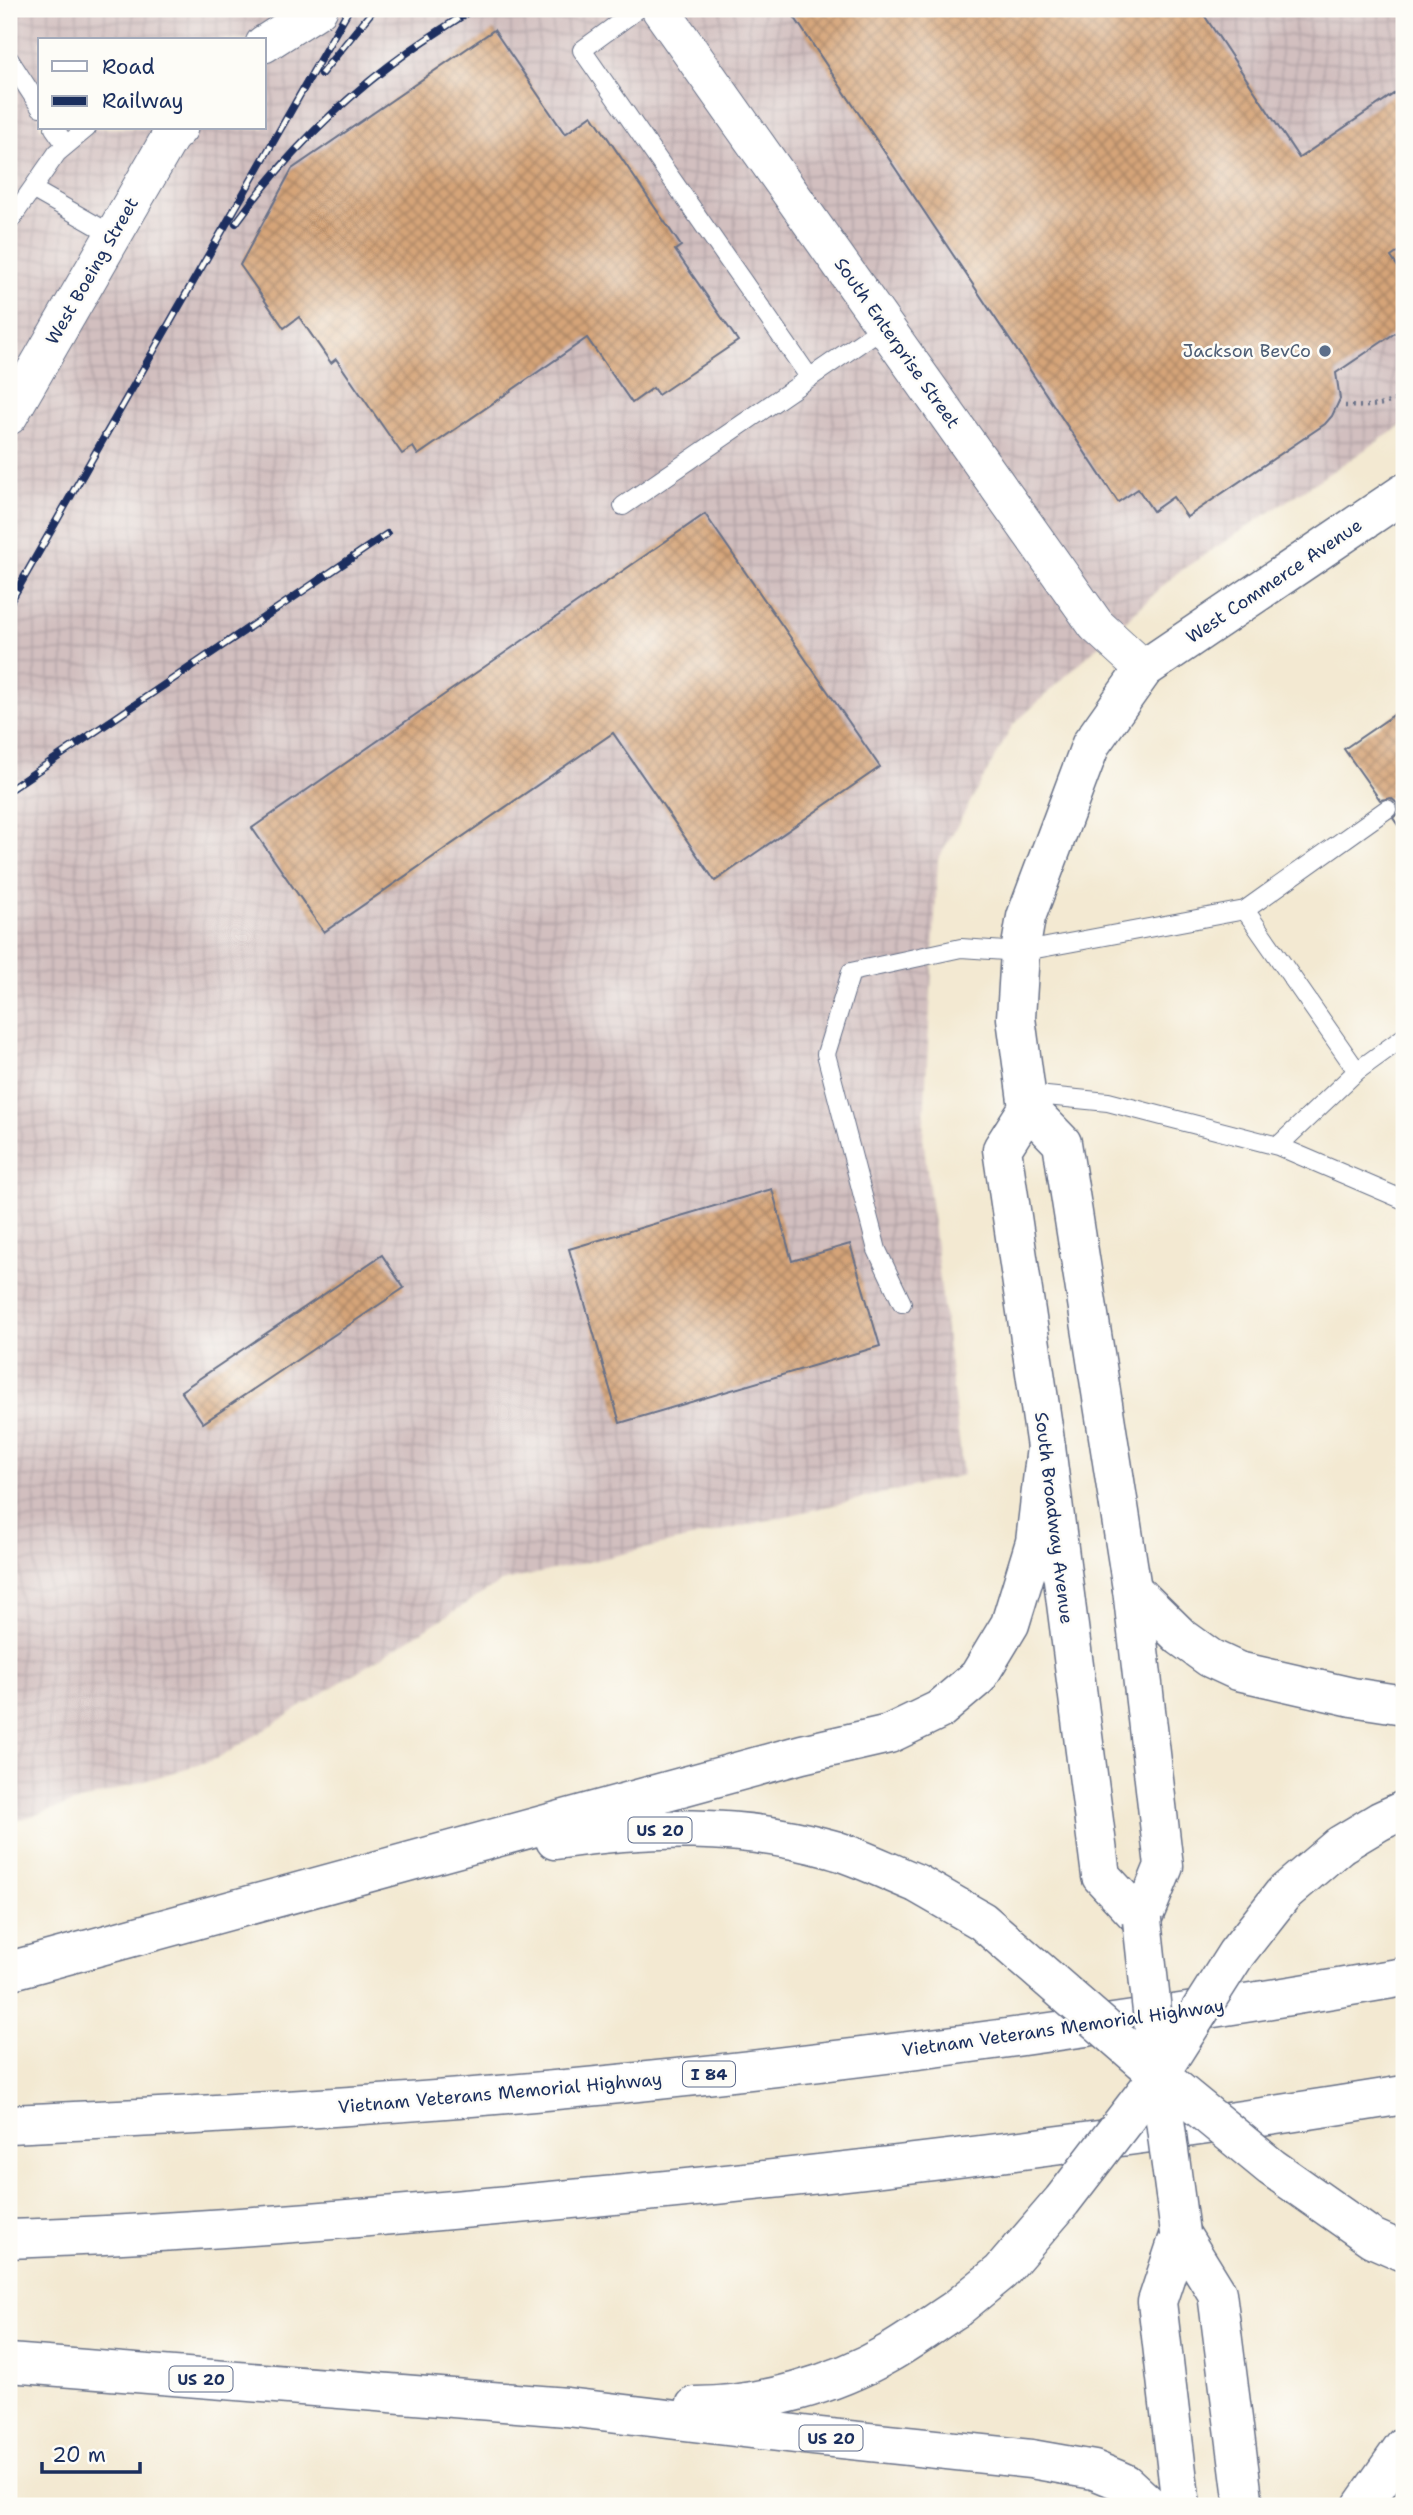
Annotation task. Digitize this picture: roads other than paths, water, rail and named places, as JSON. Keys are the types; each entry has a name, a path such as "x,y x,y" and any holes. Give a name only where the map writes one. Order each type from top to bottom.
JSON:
{"main road":[{"name":"West Commerce Avenue","path":"1144,669 1404,493"},
{"path":"1144,669 1091,744 1026,917 1020,952 1016,1018 1027,1101 1062,1143 1132,1589 1164,1866 1142,1920 1159,2075 1180,2233 1217,2293 1244,2506"},
{"name":"South Broadway Avenue","path":"1027,1101 1002,1149 1046,1447 1101,1875 1142,1920"},
{"path":"397,1863 802,1754 889,1734 939,1710 978,1678 1010,1624 1035,1542 1046,1447"},
{"path":"1132,1589 1181,1637 1210,1658 1238,1671 1352,1697 1404,1705"},
{"path":"567,2407 730,2406 825,2383 888,2353 956,2309 1001,2272 1062,2201 1067,2191 1159,2075 1236,1954 1283,1894 1340,1845 1404,1810"},
{"name":"US 20","path":"9,1971 397,1863 571,1838 691,1828 761,1833 833,1850 916,1883 982,1921 1159,2075"},
{"name":"Vietnam Veterans Memorial Highway","path":"9,2124 296,2111 628,2084 905,2051 1264,2000 1404,1977"},
{"path":"1159,2075 1284,2176 1372,2238 1404,2252"},
{"path":"9,2239 116,2235 289,2223 698,2188 917,2164 1404,2095"},
{"path":"1180,2233 1157,2302 1181,2506"},
{"name":"US 20","path":"9,2363 567,2407 812,2437 1031,2459 1094,2470 1125,2483 1150,2506"},
{"path":"1362,2506 1404,2446"}],"street":[{"path":"266,43 319,9"},
{"name":"South Enterprise Street","path":"660,9 1097,625 1144,669"},
{"name":"West Boeing Street","path":"9,416 170,137 177,130"}],"lane":[{"path":"638,9 582,50 810,378"},
{"path":"9,60 38,104"},
{"path":"55,130 66,145"},
{"path":"9,222 57,153 85,130"},
{"path":"32,189 113,235"},
{"path":"623,506 885,326"},
{"path":"902,1303 877,1250 826,1054 852,972 961,948 1020,952 1245,909 1387,809"},
{"path":"1245,909 1357,1071"},
{"path":"1278,1146 1357,1071 1404,1037"},
{"path":"1027,1101 1108,1102 1278,1146 1404,1200"}],"railway":[{"path":"9,604 349,9"},
{"path":"321,74 374,9"},
{"path":"236,223 288,159 326,119 399,58 473,9"},
{"path":"9,790 387,534"}],"place":[{"name":"Jackson BevCo","path":"1325,351"}]}
